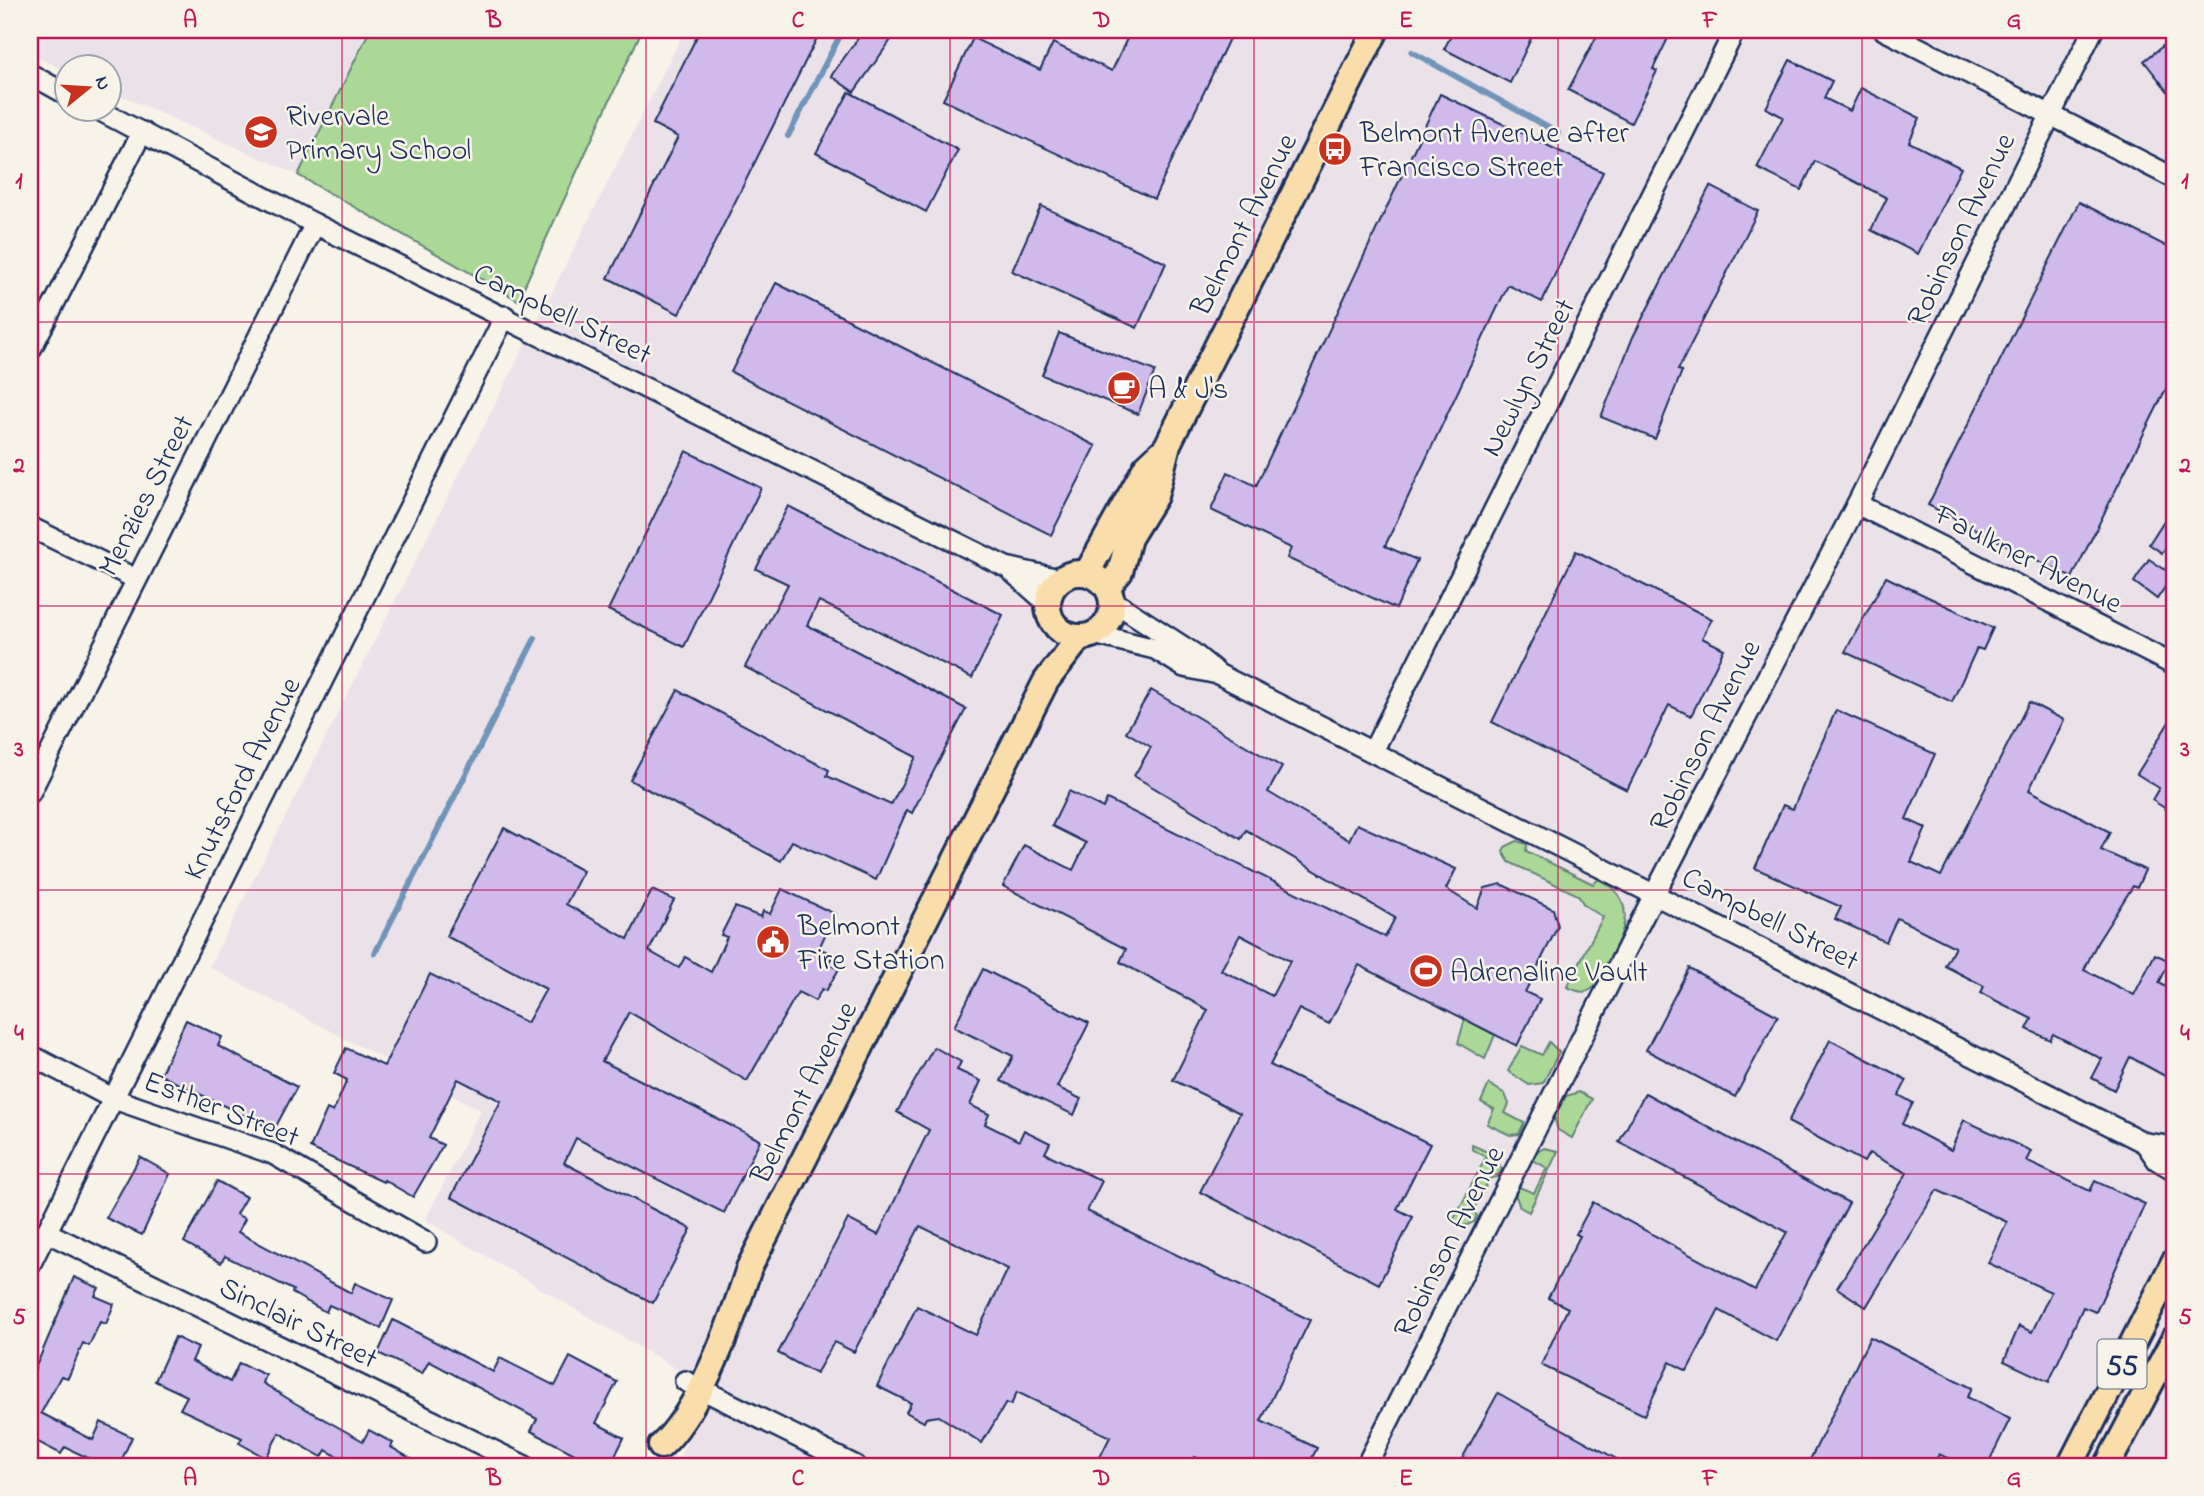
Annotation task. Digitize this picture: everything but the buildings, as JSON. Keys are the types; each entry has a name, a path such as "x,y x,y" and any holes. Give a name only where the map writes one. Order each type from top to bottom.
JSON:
{"main road":[{"name":"Belmont Avenue","path":"1102,587 1146,467 1167,447 1376,30"},
{"path":"1068,574 1102,587 1108,621 1087,636 1070,636 1051,614 1059,579 1068,574"},
{"name":"Belmont Avenue","path":"1046,681 1051,614"},
{"name":"Belmont Avenue","path":"655,1456 678,1430 692,1384 736,1308 749,1268 1046,681 1087,636"},
{"name":"55","path":"2070,1466 2174,1262"},
{"name":"55","path":"2108,1466 2174,1339"}],"street":[{"name":"Newlyn Street","path":"1373,751 1735,30"},
{"path":"1884,30 2174,178"},
{"name":"Robinson Avenue","path":"1366,1466 1655,893 1857,504 2093,30"},
{"path":"30,75 52,86"},
{"name":"Campbell Street","path":"122,122 315,224 505,316 1006,568 1059,579"},
{"path":"30,351 142,132"},
{"name":"Menzies Street","path":"30,793 315,224"},
{"name":"Knutsford Avenue","path":"30,1265 505,316"},
{"name":"Faulkner Avenue","path":"1857,504 2174,665"},
{"path":"30,527 136,579"},
{"name":"Campbell Street","path":"1006,568 1051,614"},
{"name":"Campbell Street","path":"1102,587 1218,674 2145,1143 2174,1147"},
{"name":"Campbell Street","path":"1087,636 1155,649 1184,667 1218,674"},
{"name":"Esther Street","path":"30,1055 114,1098 273,1154 426,1242"},
{"name":"Campbell Street","path":"2145,1143 2158,1160 2174,1170"},
{"name":"Sinclair Street","path":"46,1232 525,1466"},
{"path":"692,1384 856,1466"}],"shaded area":[{"name":"Rivervale Primary School","path":"30,30 369,30 298,175 122,96 122,52 52,52 52,64 30,54"},
{"path":"685,30 2174,30 2174,1466 675,1466 712,1390 425,1220 481,1110 209,967"}],"green space":[{"path":"370,30 642,30 518,300 298,175"},
{"path":"1517,841 1527,844 1526,851 1593,884 1599,879 1614,890 1622,901 1625,914 1618,942 1596,984 1586,992 1567,987 1603,917 1584,905 1578,895 1509,862 1503,852 1505,847"},
{"path":"1465,1019 1495,1035 1485,1059 1458,1043"},
{"path":"1549,1042 1559,1052 1543,1083 1529,1085 1508,1071 1522,1046 1542,1055"},
{"path":"1489,1084 1505,1094 1509,1104 1505,1113 1524,1123 1519,1134 1510,1135 1487,1124 1494,1109 1481,1102"},
{"path":"1579,1092 1592,1099 1572,1138 1558,1130 1554,1117 1566,1096"},
{"path":"1472,1145 1492,1154 1502,1169 1497,1177 1490,1178 1473,1210 1477,1216 1474,1222 1465,1226 1453,1221 1486,1157 1472,1149"},
{"path":"1544,1148 1558,1151 1529,1212 1520,1207 1515,1194 1519,1187 1534,1193 1547,1168 1533,1160 1536,1153"}],"waterway":[{"path":"788,136 843,30"},
{"path":"1412,52 1558,133"},
{"path":"375,953 535,638"}],"place":[{"name":"Rivervale Primary School","path":"261,132"},
{"name":"Belmont Avenue after Francisco Street","path":"1335,149"},
{"name":"A & J's","path":"1124,388"},
{"name":"Belmont Fire Station","path":"773,942"},
{"name":"Adrenaline Vault","path":"1426,971"}]}
